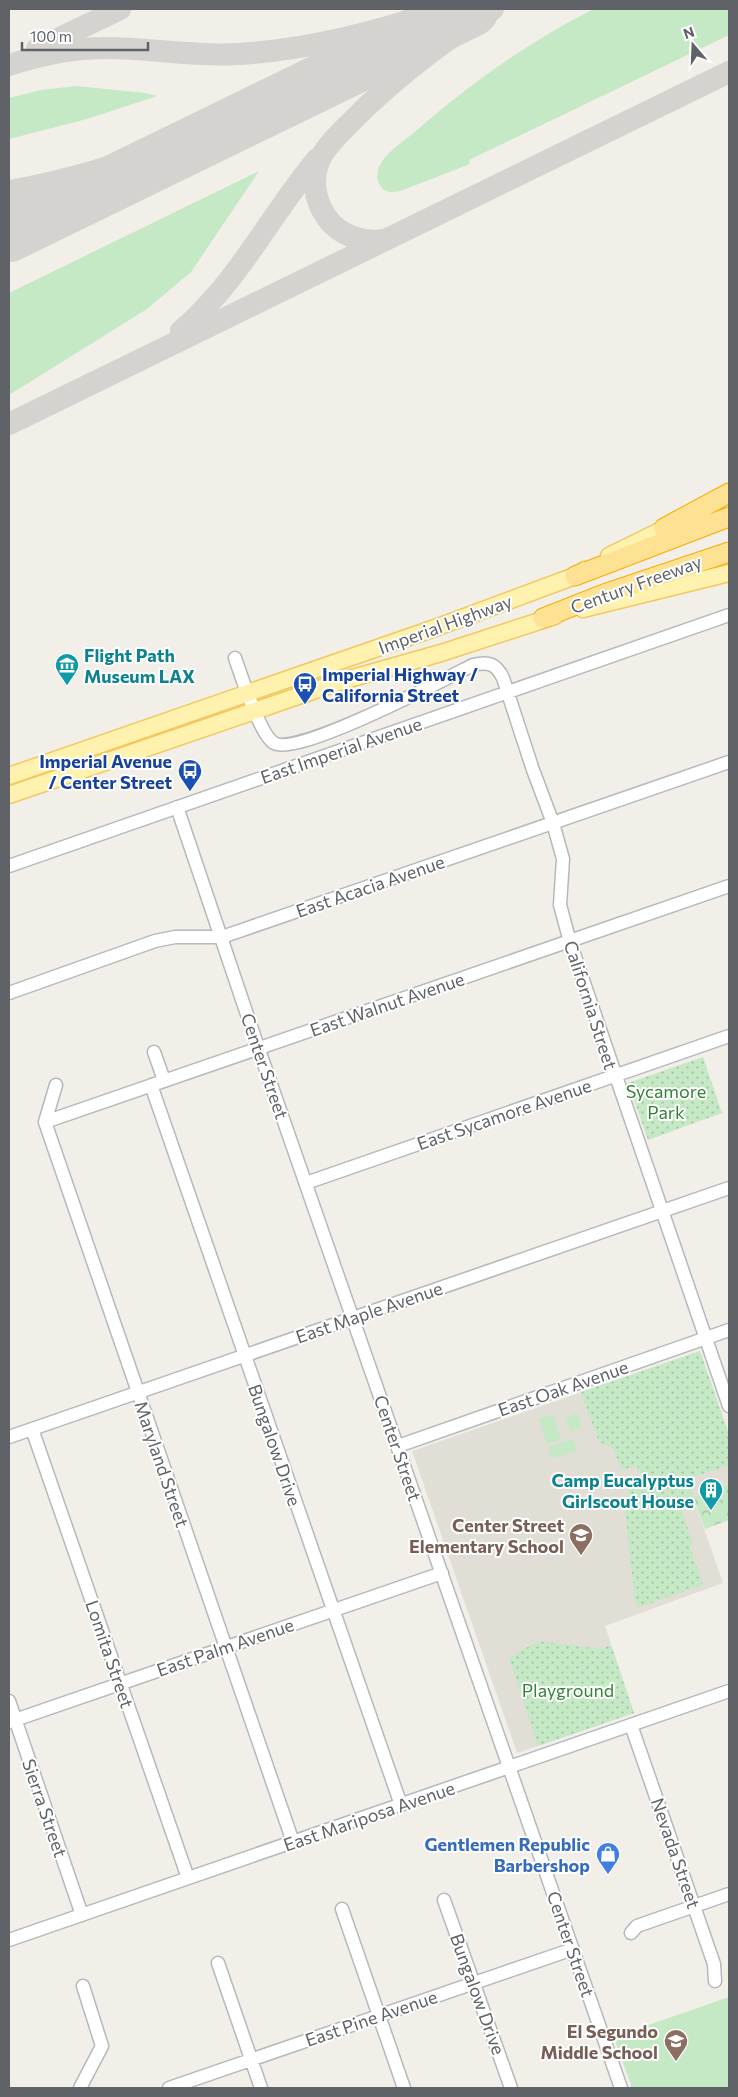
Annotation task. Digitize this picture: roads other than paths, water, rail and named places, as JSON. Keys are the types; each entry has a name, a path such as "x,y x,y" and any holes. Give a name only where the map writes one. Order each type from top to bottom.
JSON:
{"highway":[{"path":"664,528 729,494"},
{"name":"Century Freeway","path":"575,576 729,517"},
{"name":"Century Freeway","path":"543,618 604,594 729,552"}],"main road":[{"name":"Imperial Highway","path":"9,776 435,628 575,576 616,551 729,499"},
{"name":"Imperial Highway","path":"9,795 342,681 441,653 543,618 729,573"}],"street":[{"name":"East Imperial Avenue","path":"9,866 729,615"},
{"name":"California Street","path":"235,658 255,710 269,738 274,743 285,746 328,733 480,663 493,664 499,669 532,769 553,823 563,859 560,904 570,942 614,1076 729,1406"},
{"name":"East Acacia Avenue","path":"9,993 156,941 175,937 222,937 729,762"},
{"name":"Center Street","path":"177,808 258,1047 621,2088"},
{"name":"East Walnut Avenue","path":"45,1122 729,886"},
{"name":"East Sycamore Avenue","path":"306,1184 729,1036"},
{"path":"154,1052 164,1080"},
{"path":"45,1122 56,1085"},
{"name":"Bungalow Drive","path":"151,1085 401,1805"},
{"name":"Maryland Street","path":"45,1122 293,1842"},
{"name":"East Maple Avenue","path":"9,1437 729,1188"},
{"name":"East Oak Avenue","path":"398,1446 729,1330"},
{"name":"Lomita Street","path":"32,1429 188,1878"},
{"name":"East Palm Avenue","path":"12,1721 442,1573"},
{"name":"East Mariposa Avenue","path":"9,1940 729,1692"},
{"name":"Sierra Street","path":"9,1701 12,1721 82,1915"},
{"name":"Nevada Street","path":"631,1725 714,1964 715,1981"},
{"path":"631,1933 637,1926 729,1894"},
{"name":"Bungalow Drive","path":"444,1900 511,2088"},
{"path":"342,1909 404,2088"},
{"name":"East Pine Avenue","path":"170,2088 573,1949"},
{"path":"218,1963 261,2088"},
{"path":"80,2088 101,2049 102,2041 83,1986"}],"place":[{"name":"Flight Path Museum LAX","path":"67,686"},
{"name":"Imperial Highway / California Street","path":"305,705"},
{"name":"Imperial Avenue / Center Street","path":"190,792"},
{"name":"Camp Eucalyptus Girlscout House","path":"711,1511"},
{"name":"Center Street Elementary School","path":"581,1556"},
{"name":"Gentlemen Republic Barbershop","path":"608,1875"},
{"name":"El Segundo Middle School","path":"676,2062"}],"park label":[{"name":"Sycamore Park","path":"666,1101"},
{"name":"Playground","path":"568,1690"}]}
